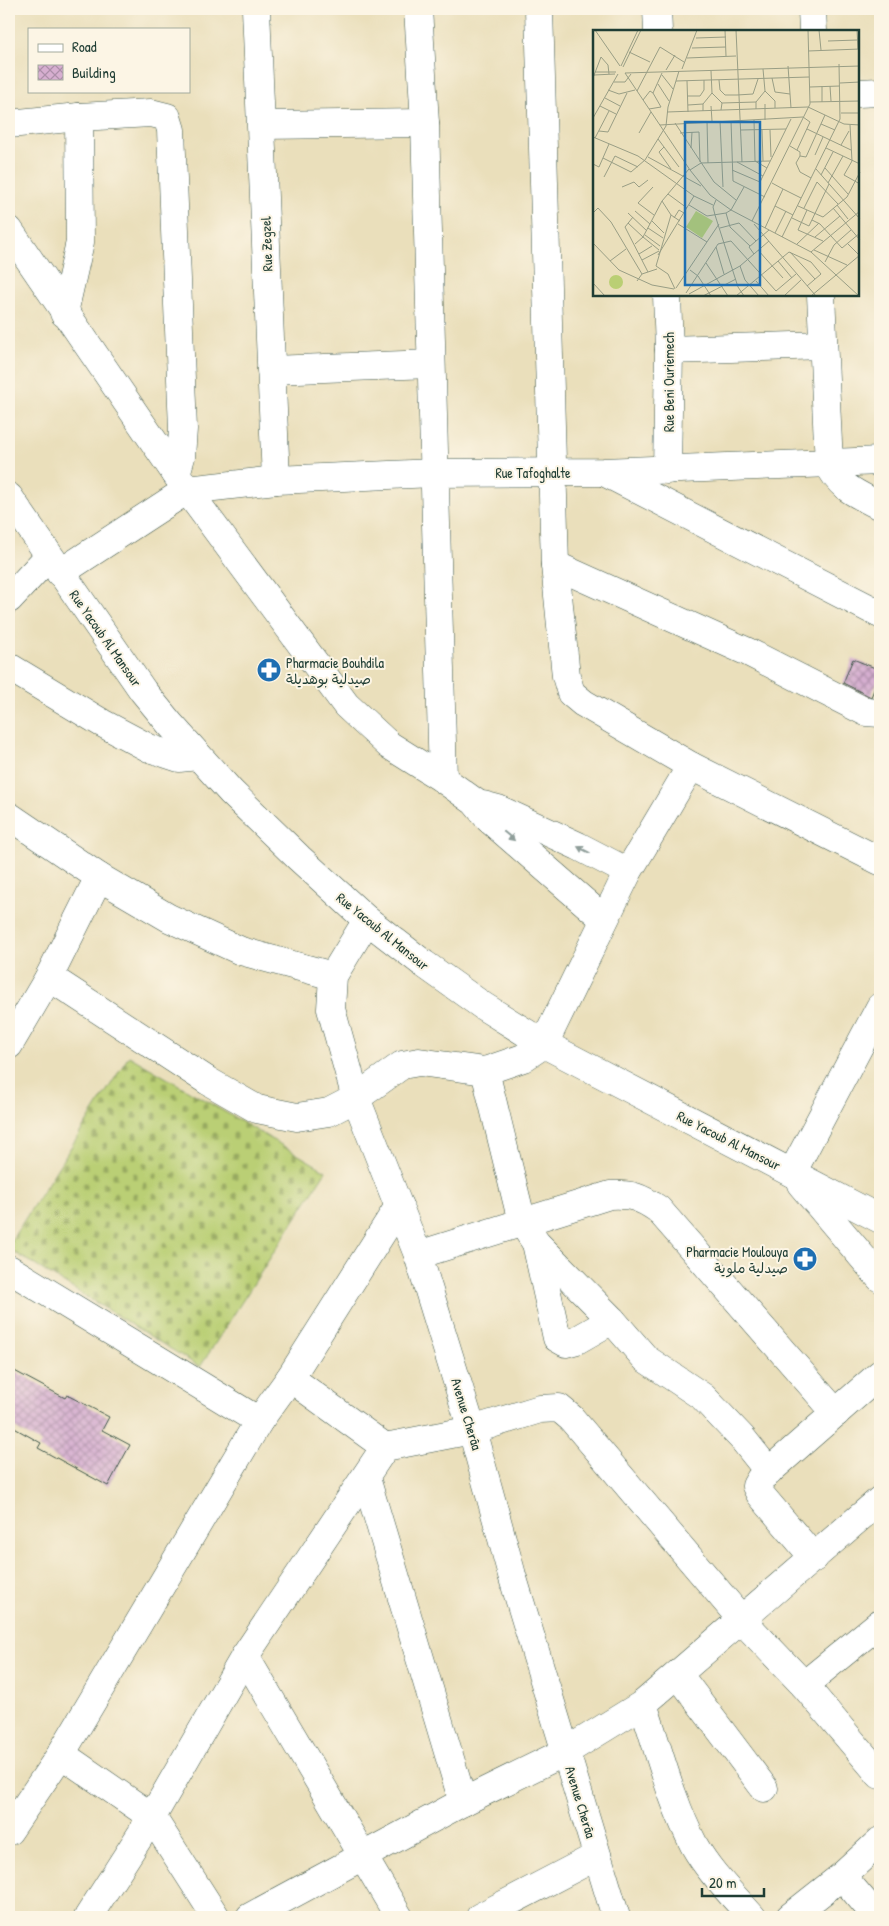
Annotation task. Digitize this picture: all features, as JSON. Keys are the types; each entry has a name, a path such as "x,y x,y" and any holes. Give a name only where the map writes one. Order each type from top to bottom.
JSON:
{"street":[{"name":"Rue Zegzel","path":"256,9 276,480"},
{"path":"418,9 425,123 443,779"},
{"path":"539,9 555,565 566,676 571,693 583,704 691,766 880,861"},
{"path":"657,9 658,30"},
{"path":"812,9 813,30"},
{"path":"859,93 880,92"},
{"path":"9,124 80,117 152,113 167,117 171,130 183,429 182,482"},
{"path":"64,313 80,242 80,117"},
{"path":"262,125 425,123"},
{"path":"9,230 64,313 182,482 346,704 389,745 475,802 489,819 604,919"},
{"name":"Rue Beni Ouriemech","path":"667,296 667,470"},
{"path":"821,296 829,464 834,477 844,487 880,506"},
{"path":"668,350 823,345"},
{"path":"271,370 431,364"},
{"name":"Rue Tafoghalte","path":"182,482 434,473 603,472 880,461"},
{"path":"603,472 880,614"},
{"path":"9,599 54,564 182,482"},
{"name":"Rue Yacoub Al Mansour","path":"9,497 143,690 198,756 299,858 366,920 483,1006 544,1044 880,1218"},
{"path":"555,565 748,652 866,712 880,712"},
{"path":"9,667 102,723 149,748 178,758 198,756"},
{"path":"49,977 208,1081 257,1109 297,1117 328,1112 356,1098 402,1065 420,1062 485,1071 523,1058 544,1044 628,872 691,766"},
{"path":"475,802 498,809 578,846 628,872"},
{"path":"9,816 99,877 169,918 241,951 333,976"},
{"path":"9,1045 18,1011 49,977 99,877"},
{"name":"Avenue Cherâa","path":"366,920 333,976 330,1009 356,1098 418,1255 472,1430 512,1575 616,1917"},
{"path":"880,1007 792,1173 880,1278"},
{"path":"485,1071 557,1338 566,1343 577,1340 612,1320"},
{"path":"418,1255 529,1233 610,1195 628,1194 643,1198 658,1209 836,1413"},
{"path":"9,1831 61,1754 258,1421 290,1378 399,1206"},
{"path":"529,1233 612,1320 646,1359 703,1397 742,1438 769,1472"},
{"path":"9,1269 258,1421"},
{"path":"814,1558 760,1494 756,1486 760,1478 880,1374"},
{"path":"290,1378 385,1447 472,1430 540,1409 558,1408 571,1418 742,1620 804,1685 880,1775"},
{"path":"88,1917 152,1817 245,1656 385,1447"},
{"path":"366,1478 463,1802"},
{"path":"250,1917 463,1802 566,1752 643,1704 814,1558 876,1513"},
{"path":"804,1685 880,1623"},
{"path":"245,1656 399,1917"},
{"path":"678,1674 764,1788"},
{"path":"643,1704 681,1818 695,1846 707,1864 752,1917"},
{"path":"61,1754 152,1817 216,1917"},
{"path":"790,1917 842,1876 880,1841"},
{"path":"480,1917 597,1856"},
{"path":"842,1876 877,1917"}],"green space":[{"path":"129,1056 326,1171 200,1367 9,1249 9,1244"}],"building":[{"path":"853,659 880,670 880,675 871,697 843,683"},
{"path":"9,1368 65,1398 67,1395 109,1417 102,1430 130,1445 108,1486 38,1448 41,1443 9,1425"}],"place":[{"name":"Pharmacie Bouhdila صيدلية بوهديلة","path":"269,670"},
{"name":"Pharmacie Moulouya صيدلية ملوية","path":"805,1259"}]}
